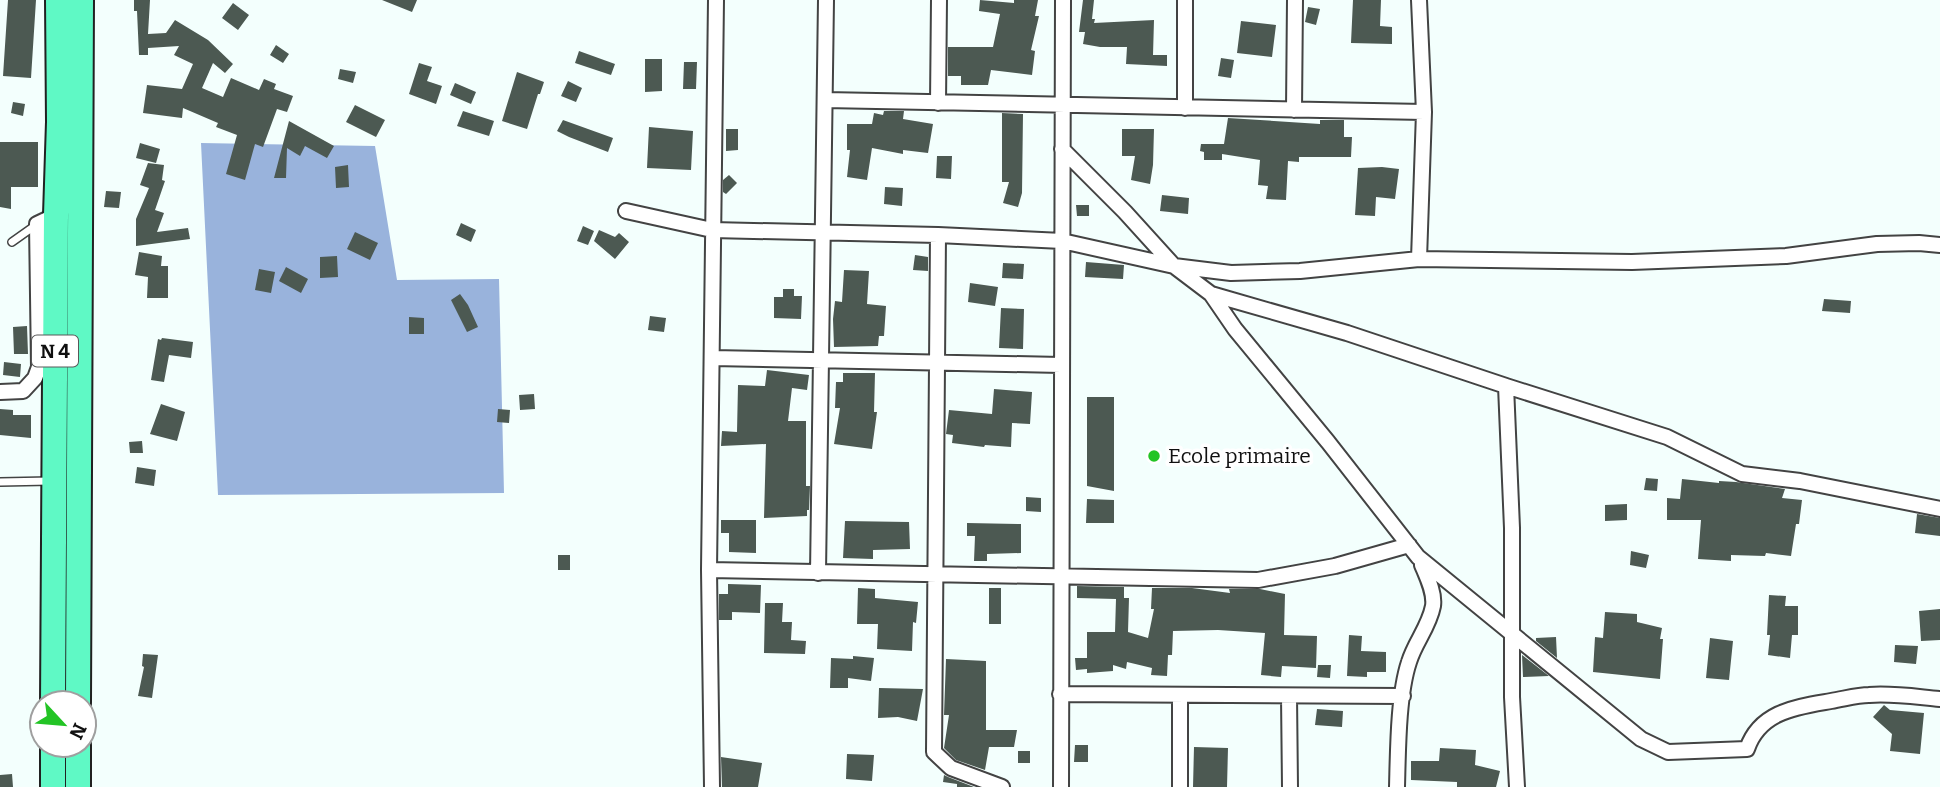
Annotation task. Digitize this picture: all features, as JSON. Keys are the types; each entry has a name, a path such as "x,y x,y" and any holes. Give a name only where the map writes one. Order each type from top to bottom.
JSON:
{"highway":[{"name":"N 4","path":"53,689 54,481 46,219 59,122 58,0"},
{"name":"N 4","path":"78,689 81,0"},
{"path":"52,787 53,759"},
{"path":"78,759 78,787"}],"street":[{"path":"712,787 709,570 716,0"},
{"path":"817,573 826,0"},
{"path":"938,103 939,0"},
{"path":"1061,787 1063,0"},
{"path":"1185,0 1185,108"},
{"path":"1294,110 1295,0"},
{"path":"1419,0 1424,112 1419,259"},
{"path":"824,100 1424,112"},
{"path":"1062,149 1174,266 1211,294 1235,329 1414,551 1445,581 1512,631 1640,739 1668,752 1747,749 1749,741 1763,723 1796,707 1869,694 1940,699"},
{"path":"626,211 712,230 938,235 1062,241 1174,266 1231,273 1261,273 1419,259 1632,262 1786,256 1877,244 1940,245"},
{"path":"0,391 23,391 35,378 39,367 46,219"},
{"path":"938,235 934,752 951,768 1002,787"},
{"path":"1211,294 1347,332 1667,437 1742,474 1800,481 1940,509"},
{"path":"712,358 1061,365"},
{"path":"1506,386 1512,528 1512,697 1519,783"},
{"path":"709,570 1258,580 1414,551"},
{"path":"1395,786 1409,661 1425,631 1433,604 1429,580 1414,551"},
{"path":"1060,694 1403,696"},
{"path":"1180,695 1180,787"},
{"path":"1289,696 1290,787"}],"lane":[{"path":"12,242 46,219"},
{"path":"0,482 54,481"}],"shaded area":[{"path":"201,143 375,146 397,280 499,279 504,493 218,495"}],"building":[{"path":"8,0 36,0 31,78 3,76"},
{"path":"134,0 150,0 148,34 166,33 175,20 208,40 233,64 225,73 213,63 202,88 223,97 231,78 259,90 264,79 276,84 274,89 293,96 287,112 277,109 263,147 255,144 245,180 226,174 237,135 216,127 218,123 183,108 182,118 143,113 147,85 182,89 193,64 174,55 179,46 148,48 148,55 139,55"},
{"path":"382,0 417,0 412,12"},
{"path":"980,0 1014,3 1014,0 1038,0 1035,16 1039,16 1031,50 1035,51 1032,75 991,70 988,85 961,85 961,76 948,76 948,47 993,47 1000,14 979,11"},
{"path":"1083,0 1094,0 1094,23 1154,20 1153,55 1167,55 1167,66 1126,64 1127,47 1083,44 1085,32 1079,32"},
{"path":"1353,0 1381,0 1380,26 1392,27 1392,44 1351,43"},
{"path":"233,3 249,15 238,30 222,18"},
{"path":"1308,7 1320,9 1316,25 1305,22"},
{"path":"1241,21 1276,25 1272,57 1237,53"},
{"path":"276,45 289,54 283,63 270,55"},
{"path":"579,51 615,64 611,75 575,63"},
{"path":"1221,58 1234,60 1231,78 1218,76"},
{"path":"645,59 662,59 662,91 645,92"},
{"path":"684,62 697,62 696,89 683,89"},
{"path":"419,63 432,67 427,81 442,86 436,104 409,94"},
{"path":"340,69 356,72 353,83 338,79"},
{"path":"517,72 544,82 527,129 502,121"},
{"path":"568,81 582,88 576,102 561,96"},
{"path":"455,83 476,92 471,104 450,95"},
{"path":"13,102 25,104 23,116 11,113"},
{"path":"355,105 385,120 376,137 346,122"},
{"path":"463,111 494,121 489,136 457,126"},
{"path":"884,111 904,111 903,119 933,124 928,153 903,150 903,154 872,148 867,180 847,177 850,150 847,150 847,124 872,124 874,113 883,115"},
{"path":"1002,113 1023,114 1022,193 1018,207 1003,203 1009,182 1002,182"},
{"path":"1228,118 1320,124 1320,120 1344,120 1344,137 1352,137 1351,157 1299,157 1299,162 1288,161 1286,200 1266,199 1268,186 1258,185 1260,160 1222,154 1222,160 1204,160 1204,152 1200,151 1201,144 1224,144"},
{"path":"563,120 613,138 608,152 557,131"},
{"path":"289,121 334,146 327,158 305,146 300,156 287,148 286,178 274,178"},
{"path":"649,127 693,131 691,170 647,168"},
{"path":"726,129 738,129 738,150 726,151"},
{"path":"1122,129 1154,129 1150,184 1131,180 1135,156 1122,156"},
{"path":"0,142 38,142 38,187 11,187 11,209 0,207"},
{"path":"140,143 160,149 156,163 136,158"},
{"path":"937,156 952,156 951,179 936,178"},
{"path":"148,163 164,165 162,180 165,181 155,210 164,213 157,232 188,228 190,239 136,246 136,219 149,188 140,185"},
{"path":"348,165 349,187 336,188 335,167"},
{"path":"1358,168 1399,169 1395,199 1376,197 1375,216 1355,215"},
{"path":"729,175 737,183 726,194 723,192 723,180"},
{"path":"885,187 903,188 902,206 884,204"},
{"path":"106,191 121,192 119,208 104,207"},
{"path":"1162,195 1189,198 1188,214 1160,211"},
{"path":"1076,205 1089,205 1089,216 1077,216"},
{"path":"461,223 476,230 471,242 456,235"},
{"path":"583,226 594,231 588,245 577,241"},
{"path":"599,230 615,237 619,233 629,242 615,259 594,241"},
{"path":"355,232 378,243 370,260 347,249"},
{"path":"139,252 162,256 161,266 168,266 168,298 147,298 148,277 135,275"},
{"path":"915,255 928,257 928,271 913,270"},
{"path":"337,256 338,277 320,278 320,257"},
{"path":"1086,262 1124,265 1123,279 1085,277"},
{"path":"1003,263 1024,264 1023,279 1002,278"},
{"path":"286,267 308,279 301,293 279,281"},
{"path":"259,269 275,272 271,293 255,290"},
{"path":"844,270 869,271 867,304 886,306 884,336 879,336 878,346 834,347 835,301 842,302"},
{"path":"970,283 998,287 995,306 968,302"},
{"path":"783,289 794,289 794,296 802,296 801,319 774,318 774,297 783,297"},
{"path":"460,294 478,327 467,332 451,300"},
{"path":"1824,299 1851,301 1850,313 1822,311"},
{"path":"1001,308 1024,309 1023,349 999,348"},
{"path":"650,316 666,318 664,332 648,330"},
{"path":"409,317 424,318 424,334 409,334"},
{"path":"27,326 28,354 14,354 13,327"},
{"path":"158,339 193,342 191,358 169,355 164,382 151,380"},
{"path":"4,362 21,364 20,377 3,375"},
{"path":"767,370 809,375 807,390 792,388 788,421 806,421 806,486 810,486 807,516 764,518 766,444 721,446 722,431 737,432 738,385 765,386"},
{"path":"843,373 875,373 874,412 877,412 872,449 834,444 840,408 835,408 836,382 843,382"},
{"path":"994,389 1032,392 1030,424 1012,423 1011,447 952,443 953,435 946,434 949,410 992,414"},
{"path":"534,394 535,409 520,410 519,395"},
{"path":"1087,397 1114,397 1114,491 1087,486"},
{"path":"161,404 185,412 177,441 150,434"},
{"path":"0,409 13,410 13,415 31,415 31,438 0,435"},
{"path":"498,409 510,410 509,423 497,422"},
{"path":"142,441 143,453 130,453 129,442"},
{"path":"137,467 156,470 154,486 135,483"},
{"path":"1646,478 1658,479 1657,491 1644,490"},
{"path":"1682,479 1736,482 1785,489 1782,498 1802,500 1791,556 1766,553 1765,556 1731,555 1731,561 1698,559 1701,520 1667,520 1667,498 1680,499"},
{"path":"1026,497 1041,498 1041,512 1026,511"},
{"path":"1087,499 1114,500 1114,523 1086,523"},
{"path":"1627,504 1627,520 1605,521 1605,505"},
{"path":"1917,514 1940,518 1940,536 1915,533"},
{"path":"721,520 756,520 756,553 729,552 729,533 721,533"},
{"path":"845,521 909,522 910,549 873,550 873,559 843,558"},
{"path":"967,523 1021,524 1021,553 987,554 987,561 974,561 975,536 967,536"},
{"path":"1631,551 1649,555 1646,568 1630,565"},
{"path":"558,555 570,555 570,570 558,570"},
{"path":"728,584 761,585 760,613 732,612 732,620 719,620 719,594 728,594"},
{"path":"1077,586 1124,587 1124,598 1129,598 1128,632 1148,638 1154,609 1151,609 1152,588 1192,588 1230,593 1229,589 1260,589 1285,594 1284,635 1317,636 1316,668 1282,666 1281,677 1261,675 1265,633 1218,630 1173,631 1172,655 1168,655 1167,676 1151,675 1152,668 1127,662 1126,669 1113,665 1113,671 1087,673 1087,669 1076,670 1075,658 1087,658 1087,632 1115,632 1116,599 1077,598"},
{"path":"858,588 875,589 875,598 918,602 916,623 913,622 912,651 877,649 878,624 857,624"},
{"path":"989,588 1001,588 1001,624 989,624"},
{"path":"1769,595 1786,596 1785,606 1798,606 1798,635 1792,635 1790,658 1768,655"},
{"path":"765,603 783,603 782,622 792,622 791,640 806,641 805,654 764,653"},
{"path":"1940,609 1940,640 1921,641 1919,611"},
{"path":"1605,612 1637,614 1637,622 1662,628 1660,679 1593,672 1595,637 1603,638"},
{"path":"1349,635 1362,636 1361,651 1386,652 1386,672 1367,672 1367,677 1347,676"},
{"path":"1556,637 1557,658 1536,641 1536,638"},
{"path":"1710,638 1733,641 1729,680 1706,678"},
{"path":"1895,645 1918,646 1916,664 1894,662"},
{"path":"143,654 158,655 152,698 138,696 144,667"},
{"path":"1522,655 1549,676 1523,677"},
{"path":"853,656 874,658 871,681 848,678 848,688 830,688 831,658 853,659"},
{"path":"946,659 986,661 986,730 1017,730 1014,747 989,747 985,770 956,760 944,748 949,715 944,715"},
{"path":"1318,665 1331,665 1330,678 1317,677"},
{"path":"879,688 923,689 917,721 898,717 878,718"},
{"path":"1884,705 1890,710 1924,713 1920,754 1890,751 1892,734 1873,717"},
{"path":"1317,709 1343,711 1342,727 1315,725"},
{"path":"1075,745 1088,745 1088,762 1074,762"},
{"path":"1194,747 1228,748 1227,787 1193,787"},
{"path":"1440,748 1476,750 1475,765 1500,771 1496,787 1457,787 1457,782 1411,780 1411,761 1439,761"},
{"path":"1018,751 1030,751 1030,763 1018,763"},
{"path":"847,754 874,755 872,781 846,779"},
{"path":"721,757 762,763 758,787 722,787"},
{"path":"12,774 13,787 0,787 0,775"},
{"path":"944,775 974,787 957,787 957,784 943,782"}],"place":[{"name":"Ecole primaire","path":"1154,456"}]}
